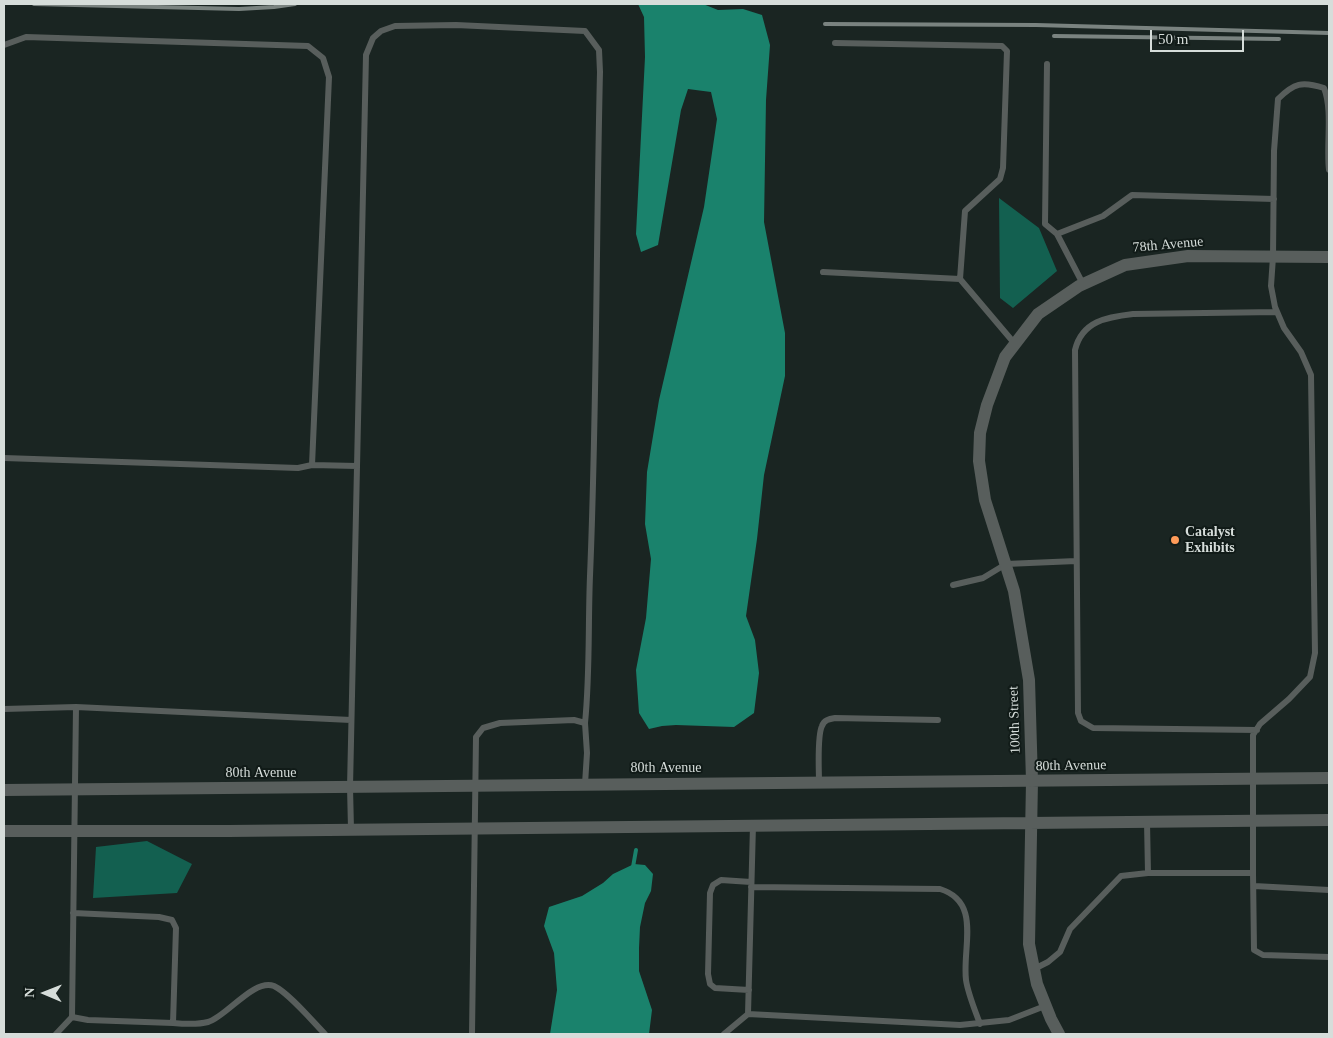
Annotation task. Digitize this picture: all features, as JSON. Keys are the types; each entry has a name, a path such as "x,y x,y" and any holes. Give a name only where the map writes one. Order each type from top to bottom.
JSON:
{"street":[{"name":"78th Avenue","path":"987,405 1005,357 1038,314 1083,284 1125,264 1188,256 1329,257"},
{"name":"100th Street","path":"987,405 980,433 978,461 985,500 1014,591 1029,680 1032,781 1028,944 1037,984 1045,1006 1059,1034"},
{"name":"80th Avenue","path":"4,790 1329,778"},
{"path":"4,831 1329,820"}],"lane":[{"path":"351,829 351,720 366,55 373,38 381,31 394,26 456,24 585,31 599,50 594,486 588,610 585,784"},
{"path":"4,45 26,37 308,46 323,58 329,77 312,465"},
{"path":"835,43 1002,46 1007,51 1003,168 1000,179 966,211 960,279 1014,344"},
{"path":"1047,64 1045,224 1057,234 1083,284"},
{"path":"1329,170 1328,98 1324,88 1313,84 1295,84 1278,100 1274,151 1271,286 1277,312 1284,328 1301,352 1311,375 1315,653 1310,677 1289,699 1260,724 1253,735 1254,950 1263,955 1329,957"},
{"path":"1057,234 1103,216 1132,195 1274,199"},
{"path":"824,272 960,279"},
{"path":"1256,730 1093,728 1081,721 1078,713 1074,350 1082,332 1094,324 1113,317 1133,314 1277,312"},
{"path":"4,458 298,468 312,465 357,466"},
{"path":"953,585 983,578 1006,564 1076,561"},
{"path":"4,709 76,707 351,720"},
{"path":"56,1034 72,1017 76,707"},
{"path":"819,782 820,734 822,725 828,719 938,720"},
{"path":"472,1034 476,738 483,728 500,723 574,720 585,723"},
{"path":"1147,822 1148,873"},
{"path":"748,1014 753,825"},
{"path":"1034,969 1048,962 1060,952 1070,929 1120,876 1148,873 1254,873"},
{"path":"749,990 715,988 710,984 708,974 710,893 713,885 721,880 751,884 940,889 949,892 960,900 965,911 967,930 966,982 980,1024"},
{"path":"1254,886 1329,890"},
{"path":"73,913 159,916 172,920 176,928 172,1023"},
{"path":"72,1017 88,1020 186,1024 209,1022 253,990 264,985 273,986 285,994 325,1034"},
{"path":"724,1034 748,1014 960,1025 1009,1020 1045,1006"}],"shaded area":[{"path":"638,4 703,4 718,10 743,9 762,15 770,45 766,100 764,222 785,333 785,376 764,475 746,616 755,640 759,673 754,713 734,727 676,725 649,729 639,713 636,670 646,618 651,559 645,524 647,472 659,400 704,207 717,119 711,92 688,89 681,110 658,245 641,252 636,234 645,57 644,17"},
{"path":"999,198 1039,228 1057,271 1013,308 1000,298"},
{"path":"147,841 192,864 177,893 93,898 96,847"},
{"path":"634,864 645,865 653,874 651,891 645,903 640,927 639,948 639,971 652,1010 649,1034 550,1034 557,990 554,953 544,926 549,907 582,896 603,883 613,874"}],"waterway":[{"path":"633,867 636,850"}],"railway":[{"path":"34,4 239,9 295,4"},
{"path":"825,24 1036,25 1329,33"},
{"path":"1054,36 1279,39"}],"place":[{"name":"Catalyst Exhibits","path":"1175,540"}]}
